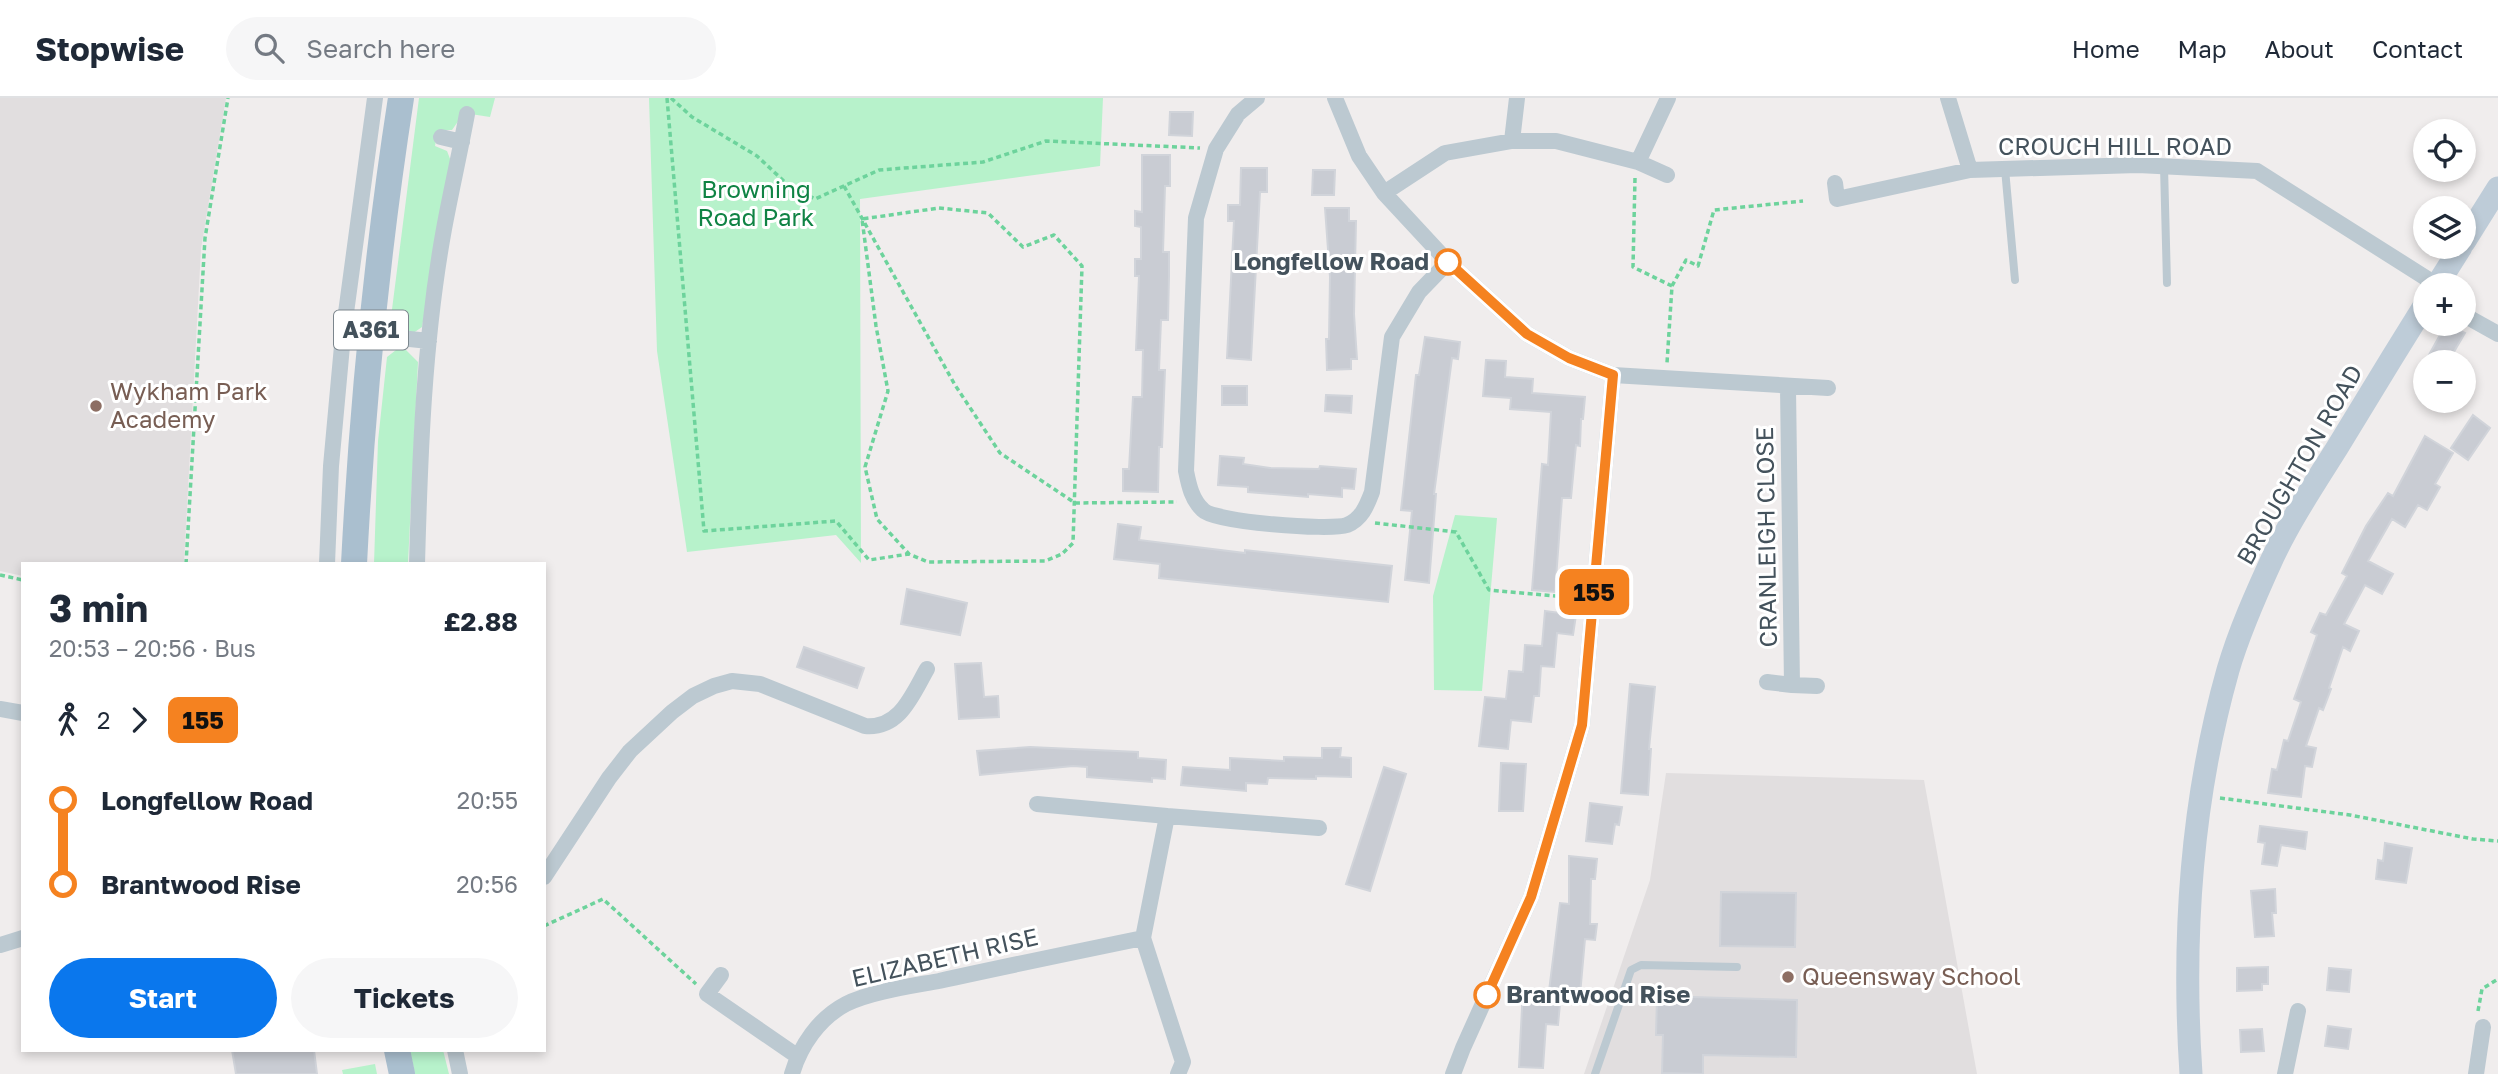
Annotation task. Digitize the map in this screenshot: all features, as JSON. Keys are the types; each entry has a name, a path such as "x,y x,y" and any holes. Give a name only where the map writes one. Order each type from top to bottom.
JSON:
{"main road":[{"name":"A361","path":"354,562 371,335 401,98"},
{"path":"2476,223 2498,188"},
{"name":"BROUGHTON ROAD","path":"2191,1074 2187,1019 2189,930 2200,796 2228,670 2246,619 2274,555 2302,503 2413,324"},
{"path":"397,1052 402,1074"}],"street":[{"path":"327,562 331,466 343,335 375,98"},
{"path":"1257,98 1238,114 1216,149 1196,218 1186,471 1192,495 1204,513 1223,519 1331,528 1353,521 1366,510 1372,492 1392,337 1419,292 1448,262"},
{"path":"1335,98 1359,156 1384,193 1448,262 1527,334 1569,358 1613,375 1788,388 1828,388"},
{"path":"1512,141 1517,98"},
{"path":"1637,161 1668,98"},
{"name":"CROUCH HILL ROAD","path":"1948,98 1970,170"},
{"path":"417,562 419,469 429,341 444,231 467,114"},
{"path":"440,137 462,142"},
{"path":"1384,193 1445,153 1512,141 1556,141 1637,161 1667,175"},
{"name":"CROUCH HILL ROAD","path":"1835,183 1837,199 1970,170 2164,166 2257,172 2418,273"},
{"path":"2476,322 2498,334"},
{"path":"371,335 429,341"},
{"path":"1454,1074 1463,1048 1531,897 1582,725 1613,375"},
{"name":"CRANLEIGH CLOSE","path":"1788,388 1792,685"},
{"path":"546,874 609,778 630,751 694,696 732,681 760,684 873,727 897,717 927,669"},
{"name":"CRANLEIGH CLOSE","path":"1768,682 1817,686"},
{"path":"0,709 21,713"},
{"path":"1037,804 1319,828"},
{"path":"1167,816 1143,938 1183,1062 1178,1074"},
{"name":"ELIZABETH RISE","path":"792,1074 797,1056 822,1022 847,1003 900,989 1143,938"},
{"path":"0,945 21,939"},
{"path":"721,975 707,994 797,1056"},
{"path":"2285,1074 2298,1011"},
{"path":"2476,1074 2483,1027"},
{"path":"455,1052 460,1074"}],"lane":[{"path":"2164,166 2167,283"},
{"path":"2005,169 2014,279"},
{"path":"1595,1074 1631,970 1641,965 1737,967"}],"path":[{"path":"186,562 205,238 228,98"},
{"path":"669,98 692,117 757,156 787,184 815,199 879,170 983,162 1046,141 1216,149"},
{"path":"669,98 704,531 836,521 869,559 909,554"},
{"path":"1637,161 1633,267 1672,286"},
{"path":"844,186 955,385 1000,453 1075,503 1196,502"},
{"path":"1667,379 1672,286 1686,260 1698,266 1714,210 1803,201"},
{"path":"939,208 988,213 1023,247 1054,235 1082,266 1073,543 1062,554 1045,561 928,562 909,554 877,519 865,467 888,391 876,326 862,219 939,208"},
{"path":"1353,521 1456,532 1489,590 1593,599"},
{"path":"0,575 21,580"},
{"path":"2200,796 2350,815 2473,839 2498,841"},
{"path":"546,925 603,899 707,994"},
{"path":"2483,1027 2476,1026 2482,989 2498,979"}],"shaded area":[{"name":"Wykham Park Academy","path":"0,98 226,98 201,249 184,562 21,562 21,576 0,571"},
{"name":"Queensway School","path":"1666,773 1924,780 1977,1074 1584,1074 1650,880"}],"green space":[{"path":"419,98 495,98 490,117 464,113 452,130 438,130 435,146 447,151 452,164 422,327 409,336 397,332 390,325"},
{"name":"Browning Road Park","path":"649,98 1103,98 1100,166 860,199 861,563 836,535 687,552 657,351"},
{"path":"396,350 406,350 418,362 408,562 374,562 378,441 387,357"},
{"path":"1455,515 1497,518 1482,691 1434,690 1433,596"},
{"path":"410,1052 444,1052 449,1074 415,1074"},
{"path":"375,1064 377,1074 343,1074 342,1070"}],"building":[{"path":"1170,112 1193,112 1192,136 1169,135"},
{"path":"1142,155 1170,155 1170,186 1165,186 1163,252 1169,252 1168,320 1161,320 1159,370 1165,370 1158,492 1123,491 1123,469 1129,469 1133,397 1142,397 1143,350 1136,350 1139,276 1135,276 1135,259 1141,259 1141,227 1135,226 1135,211 1142,212"},
{"path":"1241,168 1267,168 1267,192 1260,192 1251,360 1227,358 1234,221 1228,221 1228,205 1240,205"},
{"path":"1313,170 1335,170 1334,195 1312,195"},
{"path":"1325,208 1349,208 1349,221 1356,221 1354,314 1357,359 1351,359 1351,369 1327,370 1330,277"},
{"path":"2439,336 2463,336 2455,350 2432,350"},
{"path":"1425,337 1460,342 1458,359 1452,358 1434,494 1429,583 1405,580 1412,511 1401,510 1416,375 1419,375"},
{"path":"1486,360 1506,361 1505,377 1533,379 1532,393 1585,397 1580,446 1576,445 1571,498 1562,498 1555,592 1532,590 1542,464 1548,465 1551,412 1510,409 1511,398 1483,396"},
{"path":"1222,386 1247,386 1247,405 1222,405"},
{"path":"1326,395 1352,396 1351,413 1325,411"},
{"path":"2473,415 2490,428 2468,460 2451,448"},
{"path":"2425,436 2453,453 2435,484 2440,487 2427,510 2418,505 2405,527 2392,519 2368,561 2393,574 2382,594 2365,585 2344,624 2359,631 2350,651 2343,647 2323,710 2319,708 2306,746 2316,748 2312,767 2305,766 2301,797 2268,793 2272,769 2277,770 2284,740 2288,741 2301,702 2294,699 2317,635 2311,632 2320,613 2326,615 2347,576 2342,573 2366,526 2388,493 2393,496"},
{"path":"1220,456 1244,458 1243,464 1270,468 1319,469 1320,466 1356,469 1354,489 1342,488 1342,497 1308,494 1308,497 1248,492 1248,487 1218,485"},
{"path":"1118,524 1141,527 1139,540 1392,566 1388,602 1159,578 1160,564 1114,559"},
{"path":"907,589 967,603 960,635 901,624"},
{"path":"1545,611 1576,615 1573,635 1557,633 1554,667 1541,666 1539,696 1534,696 1531,722 1511,720 1508,749 1479,746 1485,697 1506,699 1509,671 1523,672 1525,645 1542,646"},
{"path":"804,647 864,668 857,688 797,667"},
{"path":"981,663 984,697 998,696 999,717 959,719 955,664"},
{"path":"1630,684 1655,687 1648,795 1621,793"},
{"path":"1030,747 1138,752 1138,758 1166,760 1165,779 1152,778 1152,782 1087,777 1087,767 1073,766 980,775 977,751"},
{"path":"1322,748 1341,748 1340,757 1351,758 1351,777 1268,778 1267,784 1246,783 1246,791 1181,785 1183,767 1230,770 1230,758 1284,761 1284,757 1322,758"},
{"path":"1501,763 1526,764 1523,811 1499,811"},
{"path":"1384,767 1406,774 1370,891 1346,884"},
{"path":"1590,803 1622,807 1619,825 1615,824 1612,844 1586,841"},
{"path":"2260,826 2307,832 2305,849 2281,845 2277,866 2262,864 2265,843 2258,842"},
{"path":"2385,843 2412,848 2406,883 2376,879 2378,860 2383,861"},
{"path":"1569,856 1597,859 1595,879 1591,879 1590,924 1597,924 1595,940 1585,939 1580,995 1561,993 1558,1025 1546,1024 1543,1068 1519,1067 1523,988 1549,991 1560,903 1569,904"},
{"path":"2275,889 2276,913 2272,913 2274,936 2255,937 2251,891"},
{"path":"1721,892 1796,893 1795,947 1720,946"},
{"path":"2268,967 2268,984 2262,984 2262,990 2237,991 2237,968"},
{"path":"2329,968 2351,970 2349,992 2327,990"},
{"path":"1657,996 1797,1000 1796,1057 1703,1055 1703,1074 1662,1073 1663,1035 1656,1035"},
{"path":"2328,1026 2351,1029 2348,1049 2325,1046"},
{"path":"2262,1029 2264,1051 2241,1052 2240,1030"},
{"path":"232,1052 314,1052 317,1074 236,1074"}],"bus line":[{"name":"155","path":"1448,262 1527,334 1569,358 1613,375 1582,725 1531,897 1487,995"}],"place":[{"name":"Longfellow Road","path":"1448,262"},
{"name":"Wykham Park Academy","path":"96,406"},
{"name":"Queensway School","path":"1788,977"},
{"name":"Brantwood Rise","path":"1487,995"}]}
